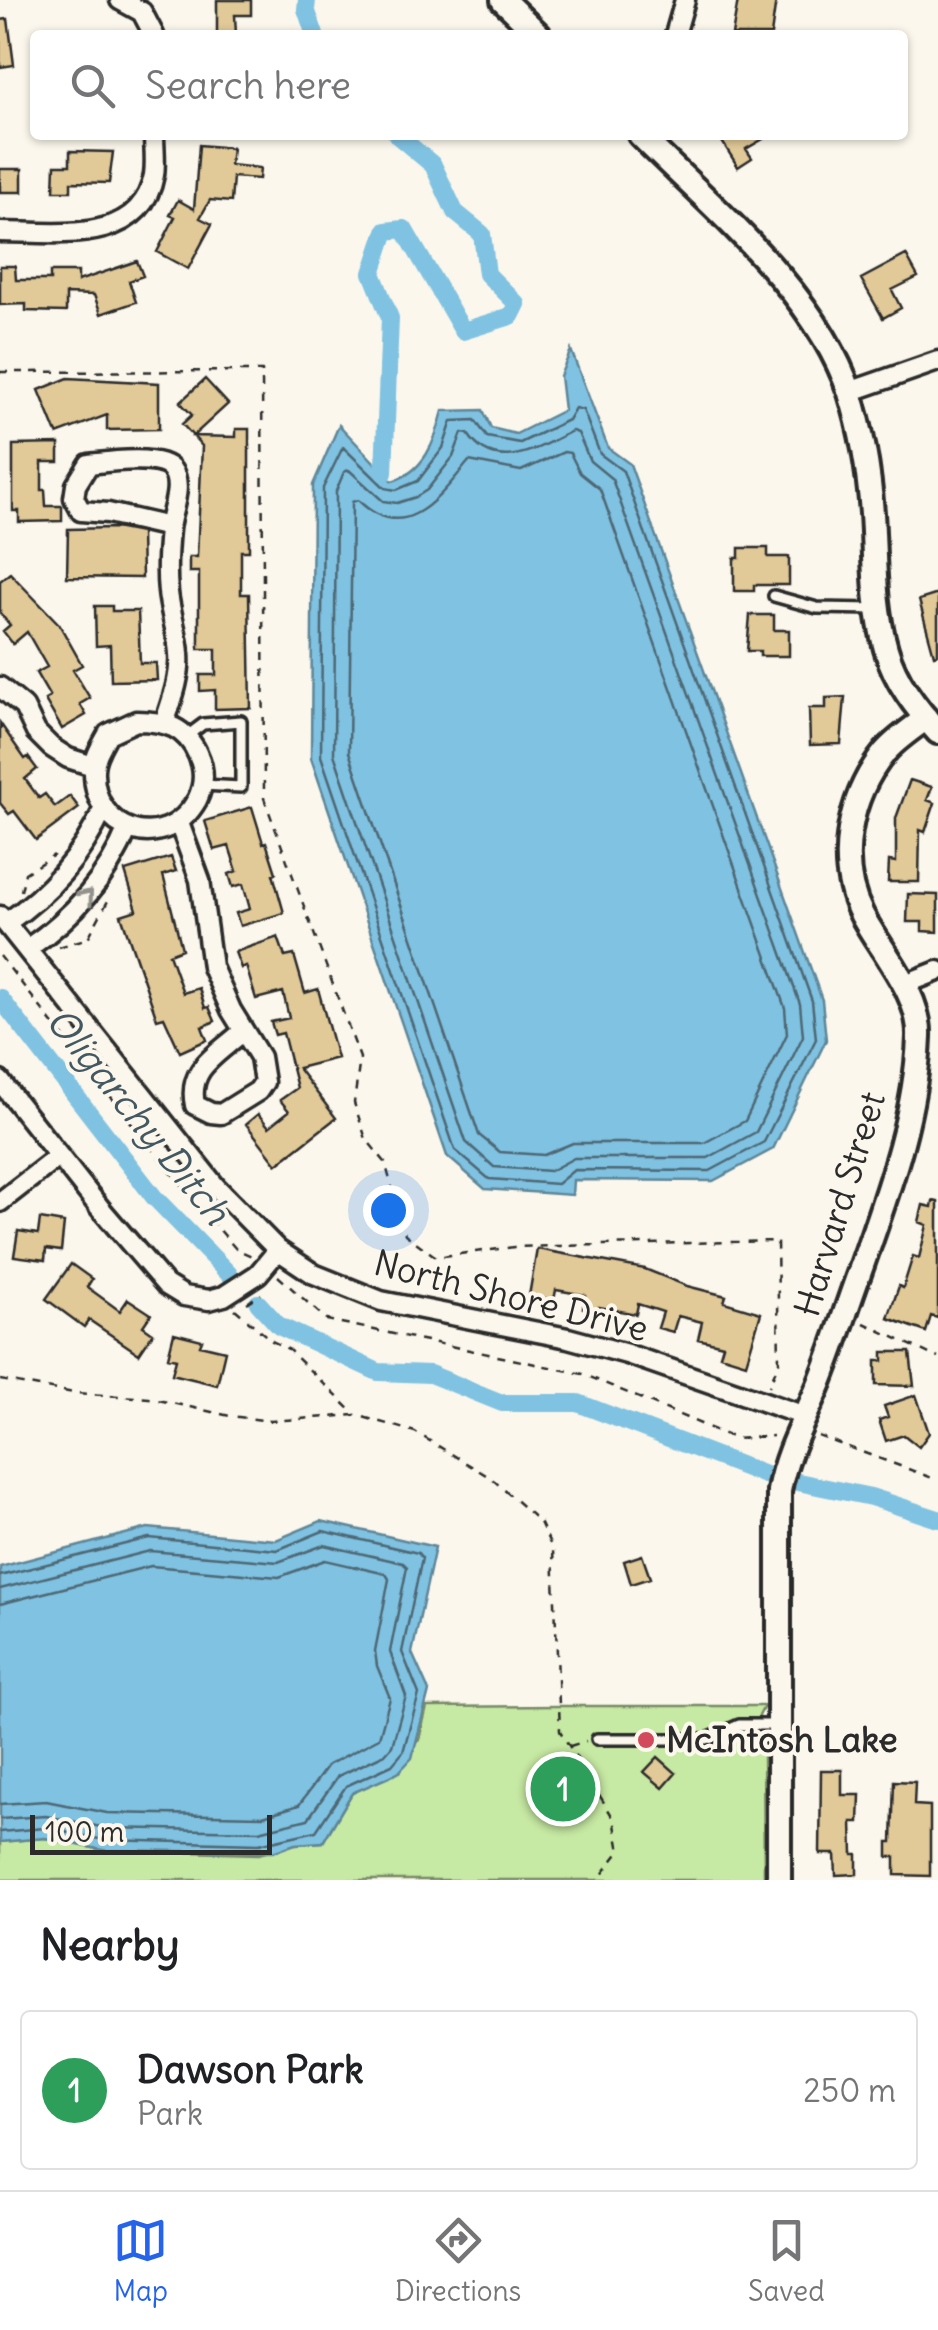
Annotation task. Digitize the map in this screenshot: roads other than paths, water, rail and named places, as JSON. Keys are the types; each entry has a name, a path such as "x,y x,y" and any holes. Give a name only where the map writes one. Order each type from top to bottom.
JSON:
{"street":[{"path":"120,0 142,12 151,30"},
{"path":"503,0 534,30"},
{"path":"676,30 685,0"},
{"path":"0,232 97,232 115,226 147,196 154,174 154,140"},
{"name":"Harvard Street","path":"645,140 775,271 809,316 850,392 866,467 876,609 886,652 903,688 934,720 888,750 867,777 849,834 849,870 861,913 905,984 920,1032 904,1136 808,1425 795,1434 779,1491 780,1880"},
{"path":"850,392 938,360"},
{"path":"165,721 176,689 180,655 167,590 169,527 176,481 165,464 125,460 89,464 80,476 74,498 81,511 169,527"},
{"path":"0,688 24,707 36,732 51,747 68,758 94,766"},
{"path":"136,720 165,721 187,736 203,765 202,785 194,805 180,822 157,831 128,828 110,819 96,792 94,766 108,734 136,720"},
{"path":"3,920 33,904 66,872 86,845 104,808"},
{"path":"180,822 200,880 212,967 242,1032 260,1057 264,1082 258,1092 230,1110 211,1114 195,1105 195,1074 242,1032"},
{"path":"27,950 88,898 108,870 128,828"},
{"name":"North Shore Drive","path":"3,920 216,1188 278,1250 314,1274 381,1301 568,1338 627,1354 763,1401 808,1425"},
{"path":"905,984 938,972"},
{"path":"0,1081 148,1266 166,1285 184,1296 209,1300 244,1287 272,1272 278,1250"},
{"path":"0,1202 59,1156"}],"lane":[{"path":"774,596 816,608 876,609"},
{"path":"187,736 203,724 241,721 242,787 202,785"},
{"path":"596,1739 707,1740 739,1725 778,1725"}],"water":[{"path":"571,350 608,448 630,464 822,1000 826,1040 773,1149 713,1181 573,1180 572,1195 485,1189 447,1156 311,758 313,485 339,425 392,481 420,463 432,444 443,411 483,410 491,428 516,434 564,410 560,376"},
{"path":"321,1521 435,1547 412,1653 429,1691 412,1758 398,1773 352,1793 323,1842 295,1844 273,1852 103,1850 45,1838 0,1842 0,1567 148,1528 276,1540"}],"waterway":[{"path":"307,0 313,30"},
{"path":"384,473 390,318 372,273 386,231 404,229 463,331 511,316 517,304 487,274 482,234 455,212 433,165 403,140"},
{"name":"Oligarchy Ditch","path":"0,998 154,1197 229,1274"},
{"name":"Oligarchy Ditch","path":"258,1303 279,1326 378,1372 430,1374 502,1403 578,1403 765,1475"},
{"name":"Oligarchy Ditch","path":"798,1482 871,1497 938,1519"}],"place":[{"name":"McIntosh Lake","path":"646,1740"},
{"name":"Dawson Park","path":"563,1789"}]}
